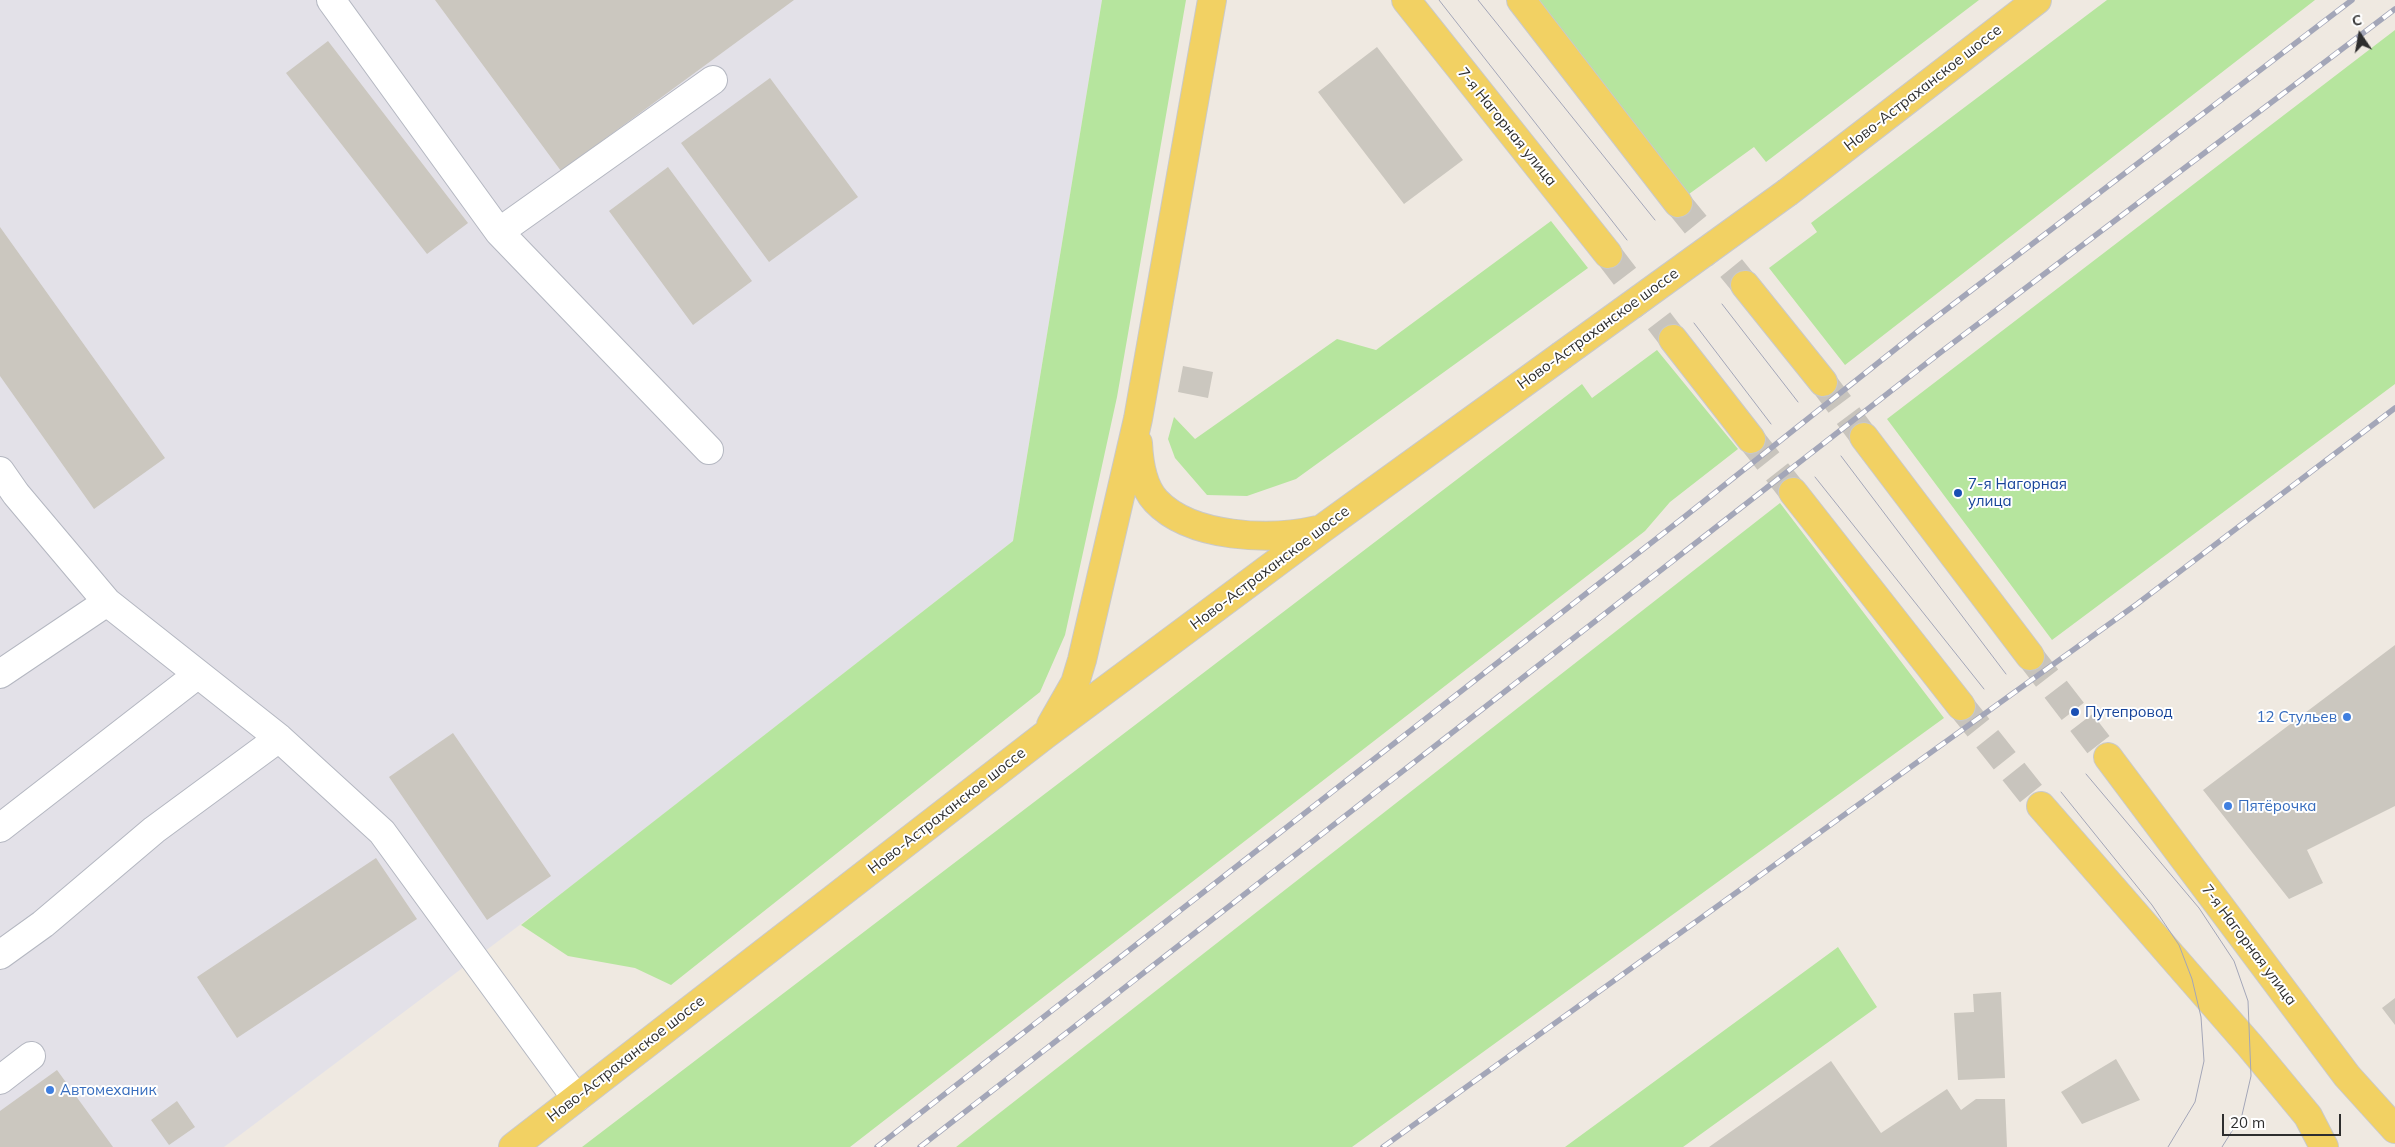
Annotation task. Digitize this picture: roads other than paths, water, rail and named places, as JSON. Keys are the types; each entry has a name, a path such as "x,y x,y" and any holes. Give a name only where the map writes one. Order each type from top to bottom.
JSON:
{"main road":[{"path":"1045,735 1075,683 1138,419 1212,0"},
{"name":"7-я Нагорная улица","path":"1406,0 1608,254"},
{"path":"1521,0 1678,203"},
{"name":"Ново-Астраханское шоссе","path":"512,1147 1045,735 1323,528 1788,192 2018,8 2037,0"},
{"path":"1745,285 1823,382"},
{"path":"1673,339 1751,439"},
{"path":"1138,419 1138,455 1144,483 1155,500 1172,514 1218,531 1254,536 1298,534 1323,528"},
{"path":"1864,437 2030,656"},
{"path":"1793,492 1962,706"},
{"name":"7-я Нагорная улица","path":"2108,757 2347,1076 2391,1118"},
{"path":"2041,806 2302,1108 2324,1147"}],"lane":[{"path":"331,0 499,232 709,450"},
{"path":"499,232 713,80"},
{"path":"0,471 8,500 107,602 278,738 382,832 576,1098"},
{"path":"0,674 107,602"},
{"path":"0,828 197,675"},
{"path":"0,955 43,924 154,830 278,738"},
{"path":"0,1080 31,1056"}],"tunnel":[{"path":"1678,203 1745,285"},
{"path":"1608,254 1673,339"},
{"path":"1823,382 1864,437"},
{"path":"1751,439 1793,492"},
{"path":"2030,656 2108,757"},
{"path":"1961,706 2041,806"}],"tram line":[{"path":"1439,0 1627,240"},
{"path":"1478,0 1655,220"},
{"path":"1722,304 1798,402"},
{"path":"1694,323 1771,424"},
{"path":"1841,456 2006,674"},
{"path":"1815,477 1984,689"},
{"path":"2086,774 2199,908 2234,961 2248,1001 2251,1076 2242,1115 2222,1147"},
{"path":"2061,792 2152,905 2179,945 2192,979 2201,1017 2204,1061 2195,1102 2168,1147"}],"railway":[{"path":"877,1147 1683,518 1922,328 2352,0"},
{"path":"920,1147 1941,352 2395,9"},
{"path":"1383,1147 2137,604 2395,408"}],"place":[{"name":"7-я Нагорная улица","path":"1958,493"},
{"name":"Путепровод","path":"2075,712"},
{"name":"12 Стульев","path":"2347,717"},
{"name":"Пятёрочка","path":"2228,806"},
{"name":"Автомеханик","path":"50,1090"}]}
